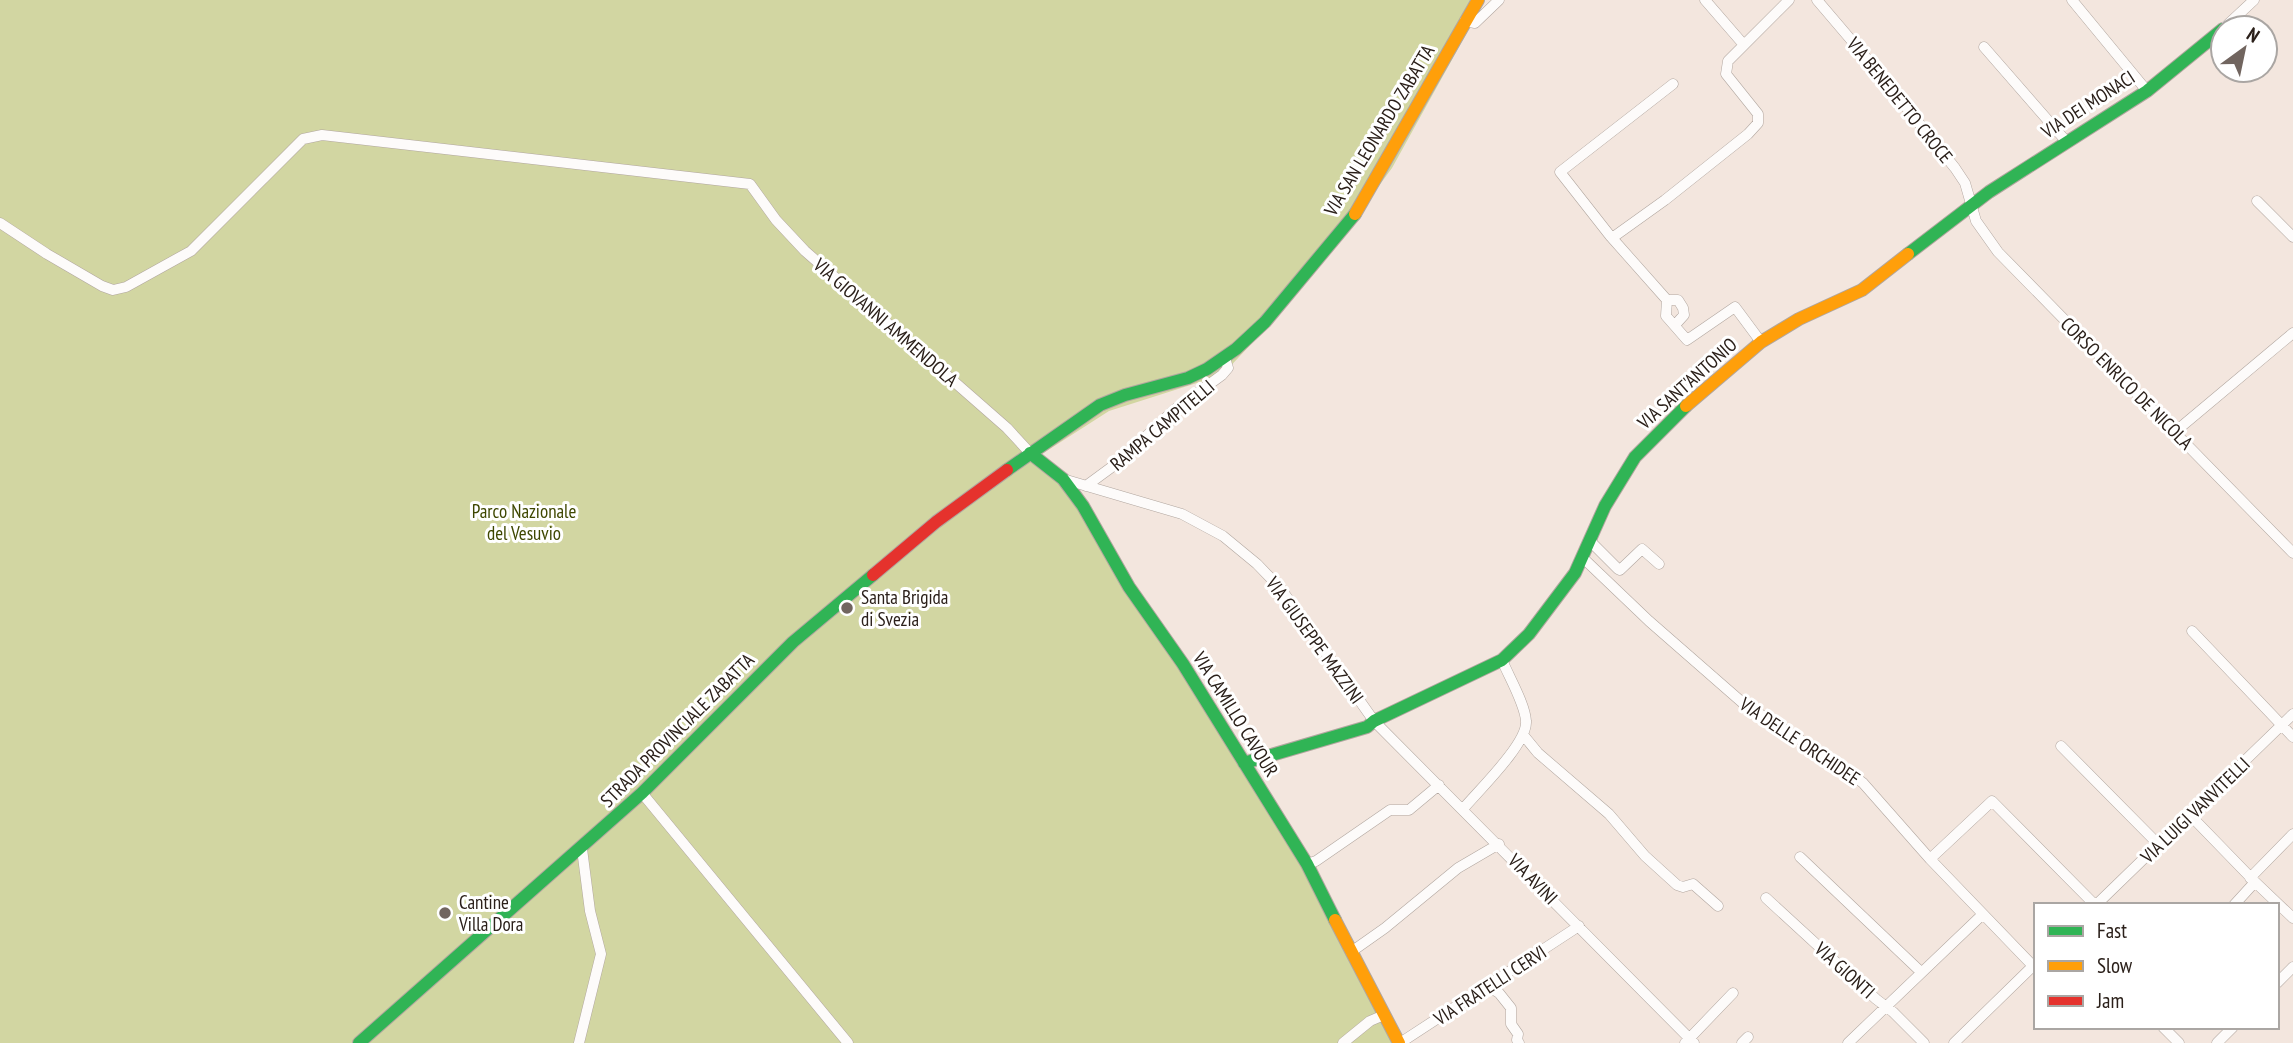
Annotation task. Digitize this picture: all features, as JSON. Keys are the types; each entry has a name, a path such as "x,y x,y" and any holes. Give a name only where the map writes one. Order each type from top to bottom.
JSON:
{"street":[{"name":"VIA SAN LEONARDO ZABATTA","path":"1030,453 1100,405 1125,395 1188,378 1225,358 1265,321 1362,204 1478,0"},
{"path":"1465,22 1475,23 1499,0"},
{"path":"1705,0 1744,45"},
{"path":"1761,342 1735,307 1687,340 1666,316 1667,300 1612,238 1665,200 1758,123 1758,114 1726,74 1728,61 1789,0"},
{"name":"VIA BENEDETTO CROCE","path":"1817,0 1955,168 1965,183 1971,208"},
{"path":"2071,0 2147,90"},
{"name":"VIA DEI MONACI","path":"2238,14 2254,0"},
{"name":"VIA DEI MONACI","path":"1971,208 1989,192 2147,90 2209,39"},
{"path":"1984,47 2066,141"},
{"path":"1611,237 1560,172 1673,83"},
{"name":"VIA GIOVANNI AMMENDOLA","path":"0,223 47,254 113,290 126,287 191,251 303,139 310,136 322,135 750,184 776,220 804,251 1007,428 1030,453"},
{"path":"2257,201 2293,237"},
{"name":"VIA SANT'ANTONIO","path":"1244,762 1367,727 1374,721 1502,660 1530,634 1562,592 1583,558 1605,506 1635,457 1704,389 1761,342 1799,319 1862,290 1971,208"},
{"name":"CORSO ENRICO DE NICOLA","path":"1971,208 1976,221 1997,253 2176,431 2293,553"},
{"path":"1667,300 1678,300 1684,308 1684,315 1675,325"},
{"path":"2176,431 2293,333"},
{"name":"RAMPA CAMPITELLI","path":"1086,486 1120,461 1174,410 1222,375 1228,368 1225,358"},
{"name":"VIA CAMILLO CAVOUR","path":"1030,453 1063,479 1083,506 1129,587 1183,664 1307,864 1400,1043"},
{"name":"STRADA PROVINCIALE ZABATTA","path":"359,1043 582,849 803,633 936,522 1030,453"},
{"name":"VIA GIUSEPPE MAZZINI","path":"1063,479 1182,514 1223,536 1281,589 1374,721"},
{"path":"1590,541 1620,570 1642,549 1659,564"},
{"name":"VIA DELLE ORCHIDEE","path":"1583,558 1649,621 1744,704 1863,783 1930,859 2034,964"},
{"path":"2192,631 2293,737"},
{"path":"1463,808 1524,736 1525,716 1502,660"},
{"name":"VIA LUIGI VANVITELLI","path":"2098,903 2293,714"},
{"name":"VIA AVINI","path":"1374,721 1499,844 1689,1041"},
{"path":"1524,736 1538,753 1609,814 1645,856 1677,885 1683,887 1693,884 1718,906"},
{"path":"2061,746 2159,845"},
{"path":"1307,864 1317,861 1390,810 1409,810 1439,785"},
{"path":"642,793 848,1043"},
{"path":"1930,859 1992,801 2094,903"},
{"path":"2190,815 2277,903"},
{"path":"2236,903 2293,834"},
{"path":"1351,952 1385,928 1458,868 1499,844"},
{"path":"579,1043 601,954 590,911 582,849"},
{"path":"1800,857 1921,972"},
{"name":"VIA GIONTI","path":"1766,898 1924,1043"},
{"path":"2279,905 2293,918"},
{"path":"1848,1043 1983,914"},
{"name":"VIA FRATELLI CERVI","path":"1400,1043 1579,926"},
{"path":"1954,1043 2034,966"},
{"path":"2279,981 2293,967"},
{"path":"1488,986 1499,993 1511,1008 1509,1017 1518,1034 1519,1043"},
{"path":"1689,1041 1734,992"},
{"path":"1343,1043 1370,1021 1384,1015"},
{"path":"2165,1029 2179,1043"},
{"path":"2217,1043 2231,1029"}],"green space":[{"name":"Parco Nazionale del Vesuvio","path":"0,0 1485,0 1392,168 1332,250 1273,321 1222,375 1109,411 1042,454 1081,498 1366,970 1407,1043 0,1043"}],"traffic: fast":[{"path":"1908,254 1989,192 2147,91 2209,40"},
{"path":"1007,470 1100,405 1125,395 1188,378 1207,369 1236,349 1265,322 1355,214"},
{"path":"1244,763 1367,727 1374,721 1502,660 1529,634 1575,573 1605,506 1635,457 1686,406"},
{"path":"1030,453 1063,479 1083,506 1129,587 1183,664 1307,864 1335,920"},
{"path":"359,1043 642,793 793,642 873,575"}],"traffic: slow":[{"path":"1355,214 1478,0"},
{"path":"1686,406 1761,342 1799,319 1862,290 1908,254"},
{"path":"1335,920 1399,1043"}],"traffic: jam":[{"path":"873,575 936,522 1007,470"}],"place":[{"name":"Santa Brigida di Svezia","path":"847,608"},
{"name":"Cantine Villa Dora","path":"445,913"}]}
